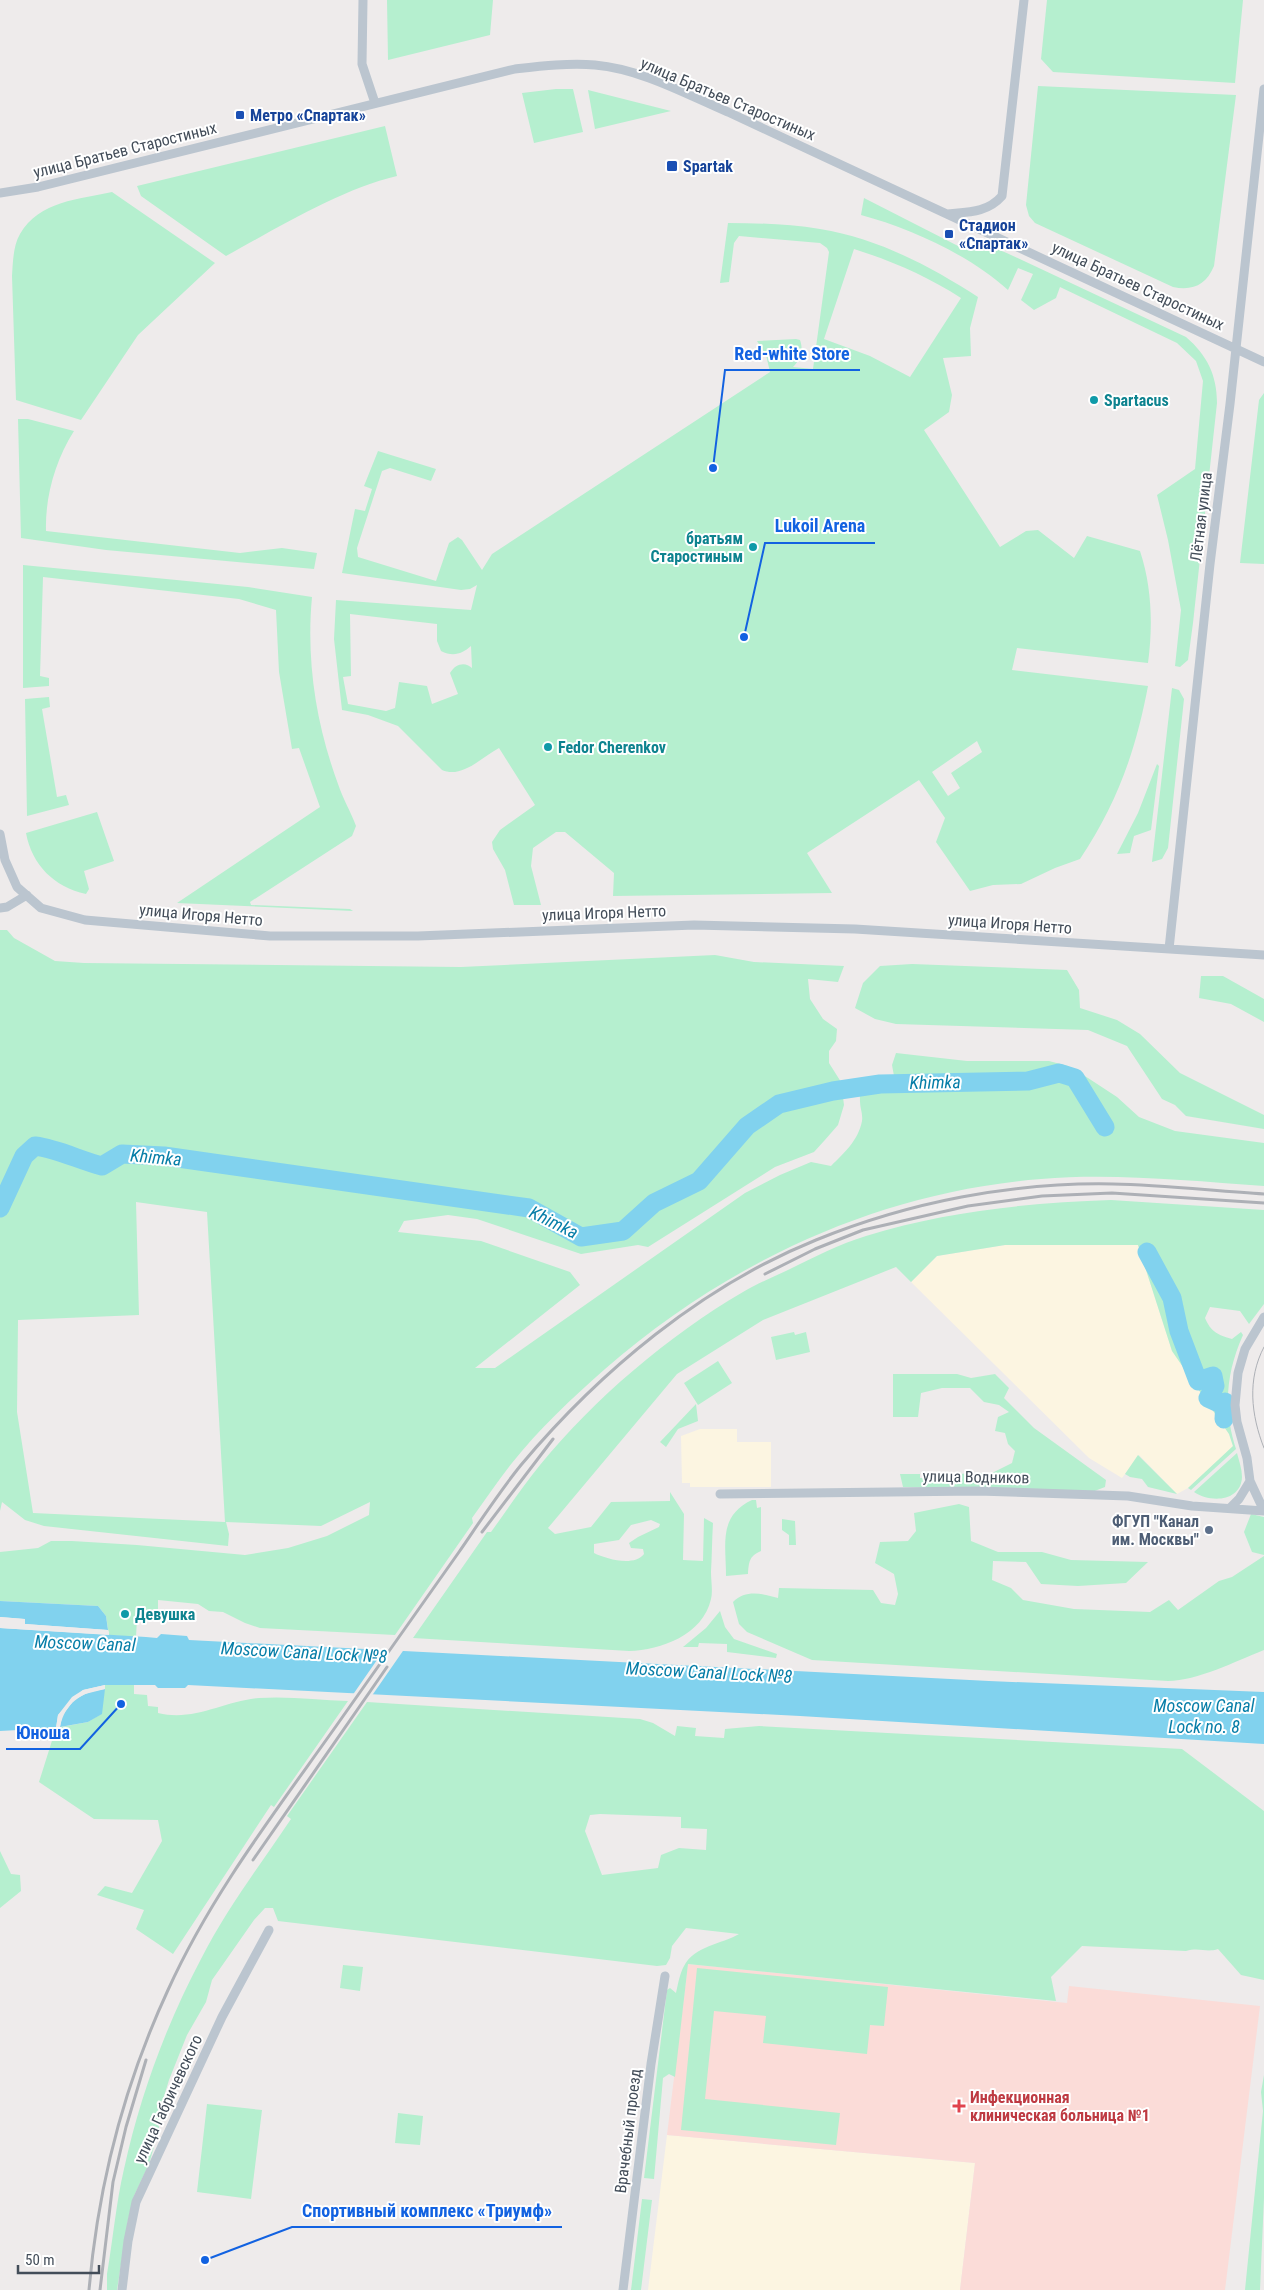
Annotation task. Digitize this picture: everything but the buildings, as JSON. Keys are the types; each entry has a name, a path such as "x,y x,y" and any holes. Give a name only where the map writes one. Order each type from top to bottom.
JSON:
{"street":[{"path":"363,0 362,64 375,103"},
{"path":"1016,0 1022,16"},
{"path":"947,214 977,211 994,206 1002,196 1024,0"},
{"name":"улица Братьев Старостиных","path":"0,193 38,187 515,69 555,65 597,65 638,75 664,85 1264,362"},
{"name":"Лётная улица","path":"1169,949 1210,564 1264,89"},
{"path":"0,834 5,860 17,887 27,895 7,907 0,908"},
{"name":"улица Игоря Нетто","path":"27,895 41,908 85,920 270,936 418,936 694,925 878,930 1264,955"},
{"name":"улица Водников","path":"1264,1317 1245,1349 1238,1373 1236,1389 1237,1422 1247,1458 1250,1481 1264,1511"},
{"path":"1230,1508 1239,1499 1250,1481"},
{"name":"улица Водников","path":"720,1494 978,1491 1128,1496 1192,1506 1264,1511"},
{"name":"улица Габричевского","path":"122,2290 128,2241 136,2202 222,2017 269,1930"},
{"name":"Врачебный проезд","path":"623,2290 664,1976"}],"shaded area":[{"path":"1005,1245 1138,1245 1172,1351 1229,1434 1233,1447 1188,1488 1177,1494 1139,1455 1122,1478 1089,1458 911,1282 937,1256"},
{"path":"700,1429 737,1429 737,1442 771,1442 771,1487 690,1487 690,1483 682,1483 681,1436"},
{"name":"Инфекционная клиническая больница №1","path":"688,1964 1067,2003 1069,1986 1260,2006 1225,2290 960,2290 975,2163 667,2135"},
{"path":"667,2135 975,2163 960,2290 648,2290"}],"green space":[{"path":"387,0 493,0 490,35 388,60"},
{"path":"1047,0 1243,0 1235,83 1053,72 1041,59"},
{"path":"1038,86 1236,95 1214,266 1203,282 1187,288 1173,287 1035,223 1029,216 1026,205"},
{"path":"573,89 583,132 534,143 522,93"},
{"path":"588,90 671,111 595,129"},
{"path":"385,126 397,176 354,190 332,200 226,256 141,196 137,186"},
{"path":"112,192 215,263 138,335 81,420 16,400 12,276 14,254 20,234 38,214 61,203"},
{"path":"864,198 962,248 980,245 999,250 1186,337 1205,358 1213,375 1217,403 1188,660 1180,667 1175,666 1181,610 1168,540 1157,495 1195,469 1203,381 1196,361 1177,343 1060,287 1056,298 1034,310 1021,300 1033,274 1018,268 1008,290 976,266 939,245 899,227 861,215"},
{"path":"728,223 774,224 808,227 841,233 882,246 922,264 978,297 970,328 971,356 943,358 952,395 949,412 924,430 1000,547 1026,531 1038,530 1074,558 1087,536 1140,551 1147,578 1150,607 1151,635 1148,663 1017,648 1012,670 1148,686 1138,732 1115,797 1105,818 1080,859 1021,884 993,885 970,891 936,842 945,818 919,780 807,853 832,893 613,896 614,873 565,832 556,832 533,848 531,866 541,905 514,905 505,870 493,849 492,842 500,830 535,805 499,748 472,766 457,772 449,772 442,770 398,726 368,715 342,710 334,639 336,600 471,610 477,585 470,589 461,590 342,573 355,509 365,511 372,489 364,486 378,451 436,469 431,481 390,468 382,471 357,548 358,557 436,581 449,543 458,537 482,570 492,554 770,372 766,355 757,341 800,340 801,355 793,367 813,369 829,252 827,248 820,243 739,236 734,243 729,282 720,283","holes":["854,249 909,270 961,298 910,377 870,356 824,339","350,614 437,624 437,641 441,651 445,653 457,654 471,646 472,668 460,664 450,673 458,694 432,704 427,686 399,682 395,708 386,711 348,704 343,677 351,676","977,741 982,752 951,773 960,788 948,796 932,772"]},
{"path":"1264,393 1264,564 1240,563 1259,400"},
{"path":"18,419 28,419 74,431 61,454 52,480 47,505 46,531 240,553 282,548 317,553 314,569 106,550 21,538"},
{"path":"23,565 248,587 312,597 310,645 314,692 330,761 356,826 352,836 250,902 251,905 350,909 353,911 177,903 320,807 299,748 292,749 279,672 276,610 239,599 43,577 40,676 49,678 49,686 23,688"},
{"path":"1172,688 1179,690 1184,699 1168,848 1162,859 1152,862"},
{"path":"49,697 50,707 42,709 57,797 66,795 69,805 27,816 25,699"},
{"path":"1157,764 1159,766 1151,830 1134,836 1130,853 1117,854 1138,813"},
{"path":"97,812 114,861 84,871 89,889 86,894 64,886 46,873 33,855 26,833"},
{"path":"0,930 7,930 14,938 55,961 84,963 461,967 715,955 754,962 844,966 838,982 808,979 810,999 823,1019 837,1029 836,1041 829,1051 829,1063 841,1082 844,1105 838,1125 814,1152 775,1167 648,1247 638,1245 581,1254 477,1219 448,1215 404,1221 398,1232 481,1241 570,1272 580,1285 475,1368 495,1368 745,1193 811,1162 831,1166 850,1146 860,1128 862,1118 860,1094 862,1087 865,1083 873,1080 891,1080 894,1076 892,1065 896,1053 967,1061 1049,1061 1068,1066 1088,1078 1117,1097 1139,1117 1175,1131 1264,1143 1264,1186 1152,1178 1069,1177 981,1187 921,1199 864,1217 808,1239 754,1265 702,1296 652,1331 605,1369 545,1426 522,1450 492,1490 472,1518 473,1523 395,1635 260,1628 223,1612 209,1611 198,1604 158,1600 158,1613 154,1613 153,1620 137,1619 136,1637 109,1635 106,1616 98,1606 0,1601 0,1552 38,1548 51,1541 72,1541 245,1555 288,1548 327,1536 369,1515 370,1502 321,1526 226,1522 229,1534 228,1546 44,1526 25,1520 2,1502 0,1511","holes":["136,1202 207,1212 225,1522 33,1513 17,1412 18,1320 139,1315"]},
{"path":"912,964 1067,970 1079,990 1080,1008 1117,1020 1140,1034 1180,1073 1264,1115 1264,1129 1186,1116 1175,1105 1162,1099 1127,1046 1088,1030 896,1024 875,1019 855,1008 863,983 880,966"},
{"path":"1201,976 1223,976 1264,999 1264,1022 1231,1004 1199,998"},
{"path":"1111,1200 1264,1210 1264,1304 1249,1324 1240,1311 1210,1307 1205,1318 1212,1330 1219,1334 1232,1339 1241,1332 1243,1335 1233,1363 1228,1391 1229,1420 1236,1449 1191,1490 1188,1488 1233,1446 1229,1434 1172,1351 1138,1245 1005,1245 937,1256 911,1282 896,1267 763,1320 677,1374 548,1528 555,1534 591,1527 611,1502 670,1501 670,1492 684,1514 683,1560 703,1561 704,1518 713,1523 711,1599 706,1612 690,1631 667,1644 654,1648 629,1651 413,1638 487,1532 491,1532 533,1473 561,1440 634,1370 660,1348 715,1309 760,1283 827,1251 896,1227 957,1214 1018,1206","holes":["651,1520 660,1524 659,1527 629,1543 631,1548 643,1549 644,1554 639,1558 620,1561 605,1558 594,1553 594,1544 619,1540 631,1525"]},
{"path":"794,1332 795,1335 806,1332 810,1352 776,1360 771,1337"},
{"path":"718,1361 732,1383 698,1405 684,1383"},
{"path":"893,1374 957,1374 971,1378 995,1374 1009,1388 1004,1398 1034,1428 1106,1480 1105,1487 1092,1492 903,1487 900,1474 920,1474 920,1478 950,1478 950,1474 992,1473 1012,1463 1015,1451 1008,1444 1005,1433 995,1431 998,1417 1009,1412 999,1405 984,1402 970,1388 942,1388 921,1393 918,1417 893,1417"},
{"path":"696,1404 698,1421 678,1429 666,1447 660,1442"},
{"path":"1237,1453 1242,1477 1240,1485 1231,1496 1216,1499 1201,1496 1194,1492"},
{"path":"1138,1455 1177,1494 1148,1487 1142,1479 1125,1474"},
{"path":"752,1500 756,1500 757,1508 761,1507 761,1551 750,1560 748,1574 726,1576 725,1542 729,1523 741,1507"},
{"path":"959,1504 969,1507 971,1541 998,1552 1042,1552 1071,1560 1148,1562 1126,1583 1078,1586 1041,1584 1026,1562 993,1561 992,1580 1011,1588 1023,1600 1074,1609 1150,1612 1169,1600 1178,1610 1219,1581 1232,1577 1264,1556 1264,1650 1204,1674 1168,1681 812,1660 747,1632 739,1624 733,1602 743,1595 749,1594 761,1594 778,1598 779,1588 873,1590 881,1603 895,1605 898,1594 894,1574 875,1563 880,1542 908,1541 916,1531 914,1513"},
{"path":"1251,1514 1264,1517 1264,1555 1252,1552 1244,1532"},
{"path":"782,1519 795,1521 796,1545 789,1545 789,1535 782,1530"},
{"path":"720,1611 725,1627 734,1639 777,1654 776,1658 727,1652 727,1644 699,1643 698,1647 683,1647 706,1628"},
{"path":"134,1684 134,1694 147,1695 148,1706 158,1707 158,1713 171,1715 197,1713 259,1698 348,1701 274,1807 271,1805 173,1954 136,1929 144,1910 97,1895 105,1886 132,1893 162,1841 158,1820 94,1819 39,1782 56,1728 88,1722 101,1714 105,1685"},
{"path":"367,1702 640,1719 653,1723 675,1736 677,1726 696,1728 695,1736 724,1738 725,1729 759,1726 1182,1749 1264,1811 1264,1980 1241,1975 1218,1949 1186,1951 1082,1946 1051,1977 1056,2001 688,1964 675,2077 669,2074 663,2078 654,2179 644,2178 667,1990 670,1988 676,1993 683,1969 694,1954 739,1934 686,1928 672,1946 670,1958 666,1965 657,1966 278,1921 273,1908 265,1908 254,1920 212,1980 206,2002 187,2035 169,2080 158,2116 159,2129 149,2164 134,2196 128,2220 117,2290 107,2290 107,2274 121,2182 130,2142 155,2061 176,2009 201,1959 232,1905 291,1819 287,1816","holes":["590,1815 681,1817 681,1828 707,1829 706,1850 679,1848 661,1855 658,1868 602,1875 585,1831"]},
{"path":"0,1851 11,1874 20,1875 21,1891 0,1908"},
{"path":"343,1965 363,1967 360,1991 340,1988"},
{"path":"697,1968 888,1987 884,2026 870,2025 867,2054 763,2043 766,2016 714,2011 705,2099 840,2113 836,2145 681,2130"},
{"path":"1264,2075 1264,2198 1260,2290 1245,2290 1263,2111 1261,2092"},
{"path":"207,2104 262,2110 251,2199 197,2192"},
{"path":"398,2113 423,2116 420,2145 395,2143"},
{"path":"642,2199 652,2200 641,2290 631,2290"}],"water":[{"path":"0,1601 98,1606 106,1616 108,1630 25,1624 24,1619 0,1617"},
{"name":"Moscow Canal Lock no. 8","path":"0,1628 157,1638 161,1634 187,1636 189,1640 989,1681 1264,1692 1264,1744 800,1716 188,1685 185,1688 158,1688 155,1685 105,1685 83,1690 58,1715 56,1728 0,1731"},
{"path":"105,1689 102,1714 88,1722 60,1727 66,1711 75,1700 89,1693"}],"pier":[{"path":"0,1617 25,1619 25,1624 108,1630 109,1632 24,1626 22,1621 0,1620"},
{"path":"0,1626 109,1632 109,1635 0,1628"},
{"path":"386,1647 405,1648 371,1697 352,1696"},
{"path":"105,1685 105,1689 85,1694 74,1700 62,1716 60,1727 56,1728 58,1715 72,1697 83,1690"}],"waterway":[{"name":"Khimka","path":"0,1208 24,1156 35,1146 102,1166 122,1154 164,1156 529,1208 581,1237 623,1231 654,1203 699,1181 747,1126 779,1104 833,1091 880,1084 1028,1081 1059,1073 1075,1078 1105,1127"},
{"name":"Khimka","path":"1147,1252 1172,1298 1179,1331 1198,1381 1213,1376 1215,1386 1208,1398 1219,1403 1225,1402 1224,1419"}],"tram line":[{"path":"1264,1347 1255,1372 1253,1384 1256,1423 1264,1448"}],"railway":[{"path":"89,2290 99,2213 115,2137 138,2062 152,2026 186,1953 227,1882 250,1847 505,1486 552,1430 584,1397 655,1334 733,1281 774,1259 816,1240 887,1215 962,1197 999,1191 1075,1184 1151,1186 1264,1194"},
{"path":"765,1274 815,1249 863,1230 968,1206 1042,1196 1112,1193 1264,1203"},
{"path":"482,1532 553,1439"},
{"path":"253,1860 387,1667"},
{"path":"100,2290 113,2182 126,2127 146,2060"}],"place":[{"name":"Метро «Спартак»","path":"240,115"},
{"name":"Spartak","path":"672,166"},
{"name":"Стадион «Спартак»","path":"949,234"},
{"name":"Spartacus","path":"1094,400"},
{"name":"Red-white Store","path":"713,468"},
{"name":"братьям Старостиным","path":"753,547"},
{"name":"Lukoil Arena","path":"744,637"},
{"name":"Fedor Cherenkov","path":"548,747"},
{"name":"ФГУП \"Канал им. Москвы\"","path":"1209,1530"},
{"name":"Девушка","path":"125,1614"},
{"name":"Юноша","path":"121,1704"},
{"name":"Инфекционная клиническая больница №1","path":"959,2106"},
{"name":"Спортивный комплекс «Триумф»","path":"205,2260"}],"water label":[{"name":"Moscow Canal","path":"85,1643"},
{"name":"Moscow Canal Lock №8","path":"304,1652"},
{"name":"Moscow Canal Lock №8","path":"709,1672"}]}
